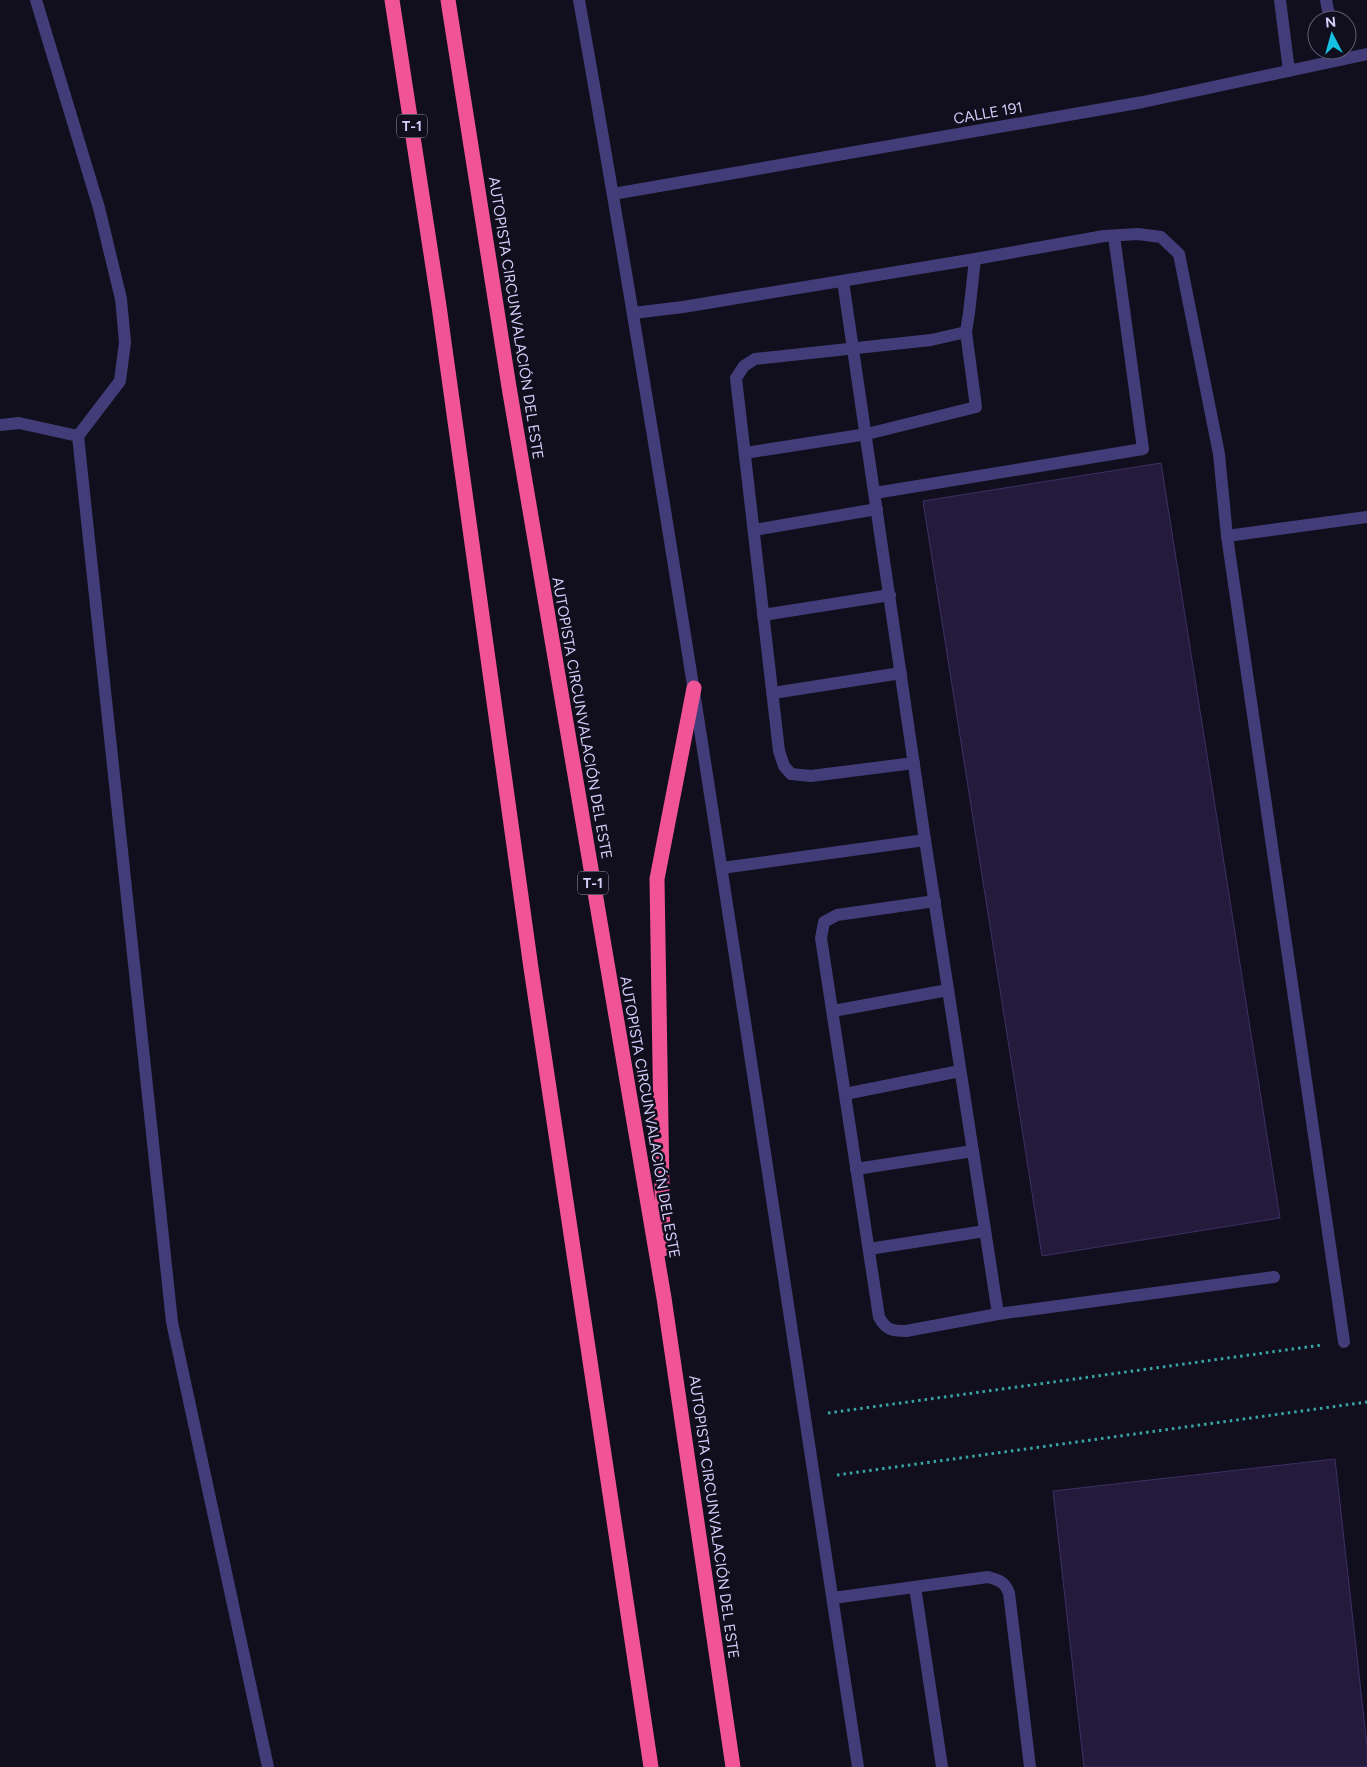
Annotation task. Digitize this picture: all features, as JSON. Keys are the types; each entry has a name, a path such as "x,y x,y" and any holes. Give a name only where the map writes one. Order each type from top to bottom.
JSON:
{"highway":[{"name":"T-1","path":"392,0 438,297 534,988 651,1767"},
{"name":"AUTOPISTA CIRCUNVALACIÓN DEL ESTE","path":"448,0 508,388 664,1298 733,1767"},
{"path":"664,1298 657,879 694,688"}],"street":[{"path":"36,0 99,208 121,299 125,342 120,381 78,436 172,1322 268,1767"},
{"path":"579,0 633,313 694,688 858,1767"},
{"path":"1280,0 1289,71"},
{"name":"CALLE 191","path":"613,194 1143,102 1289,71 1323,60"},
{"path":"633,313 683,308 1114,236 1138,234 1161,237 1179,254 1219,454 1227,536 1344,1342"},
{"path":"875,493 1143,449 1114,236"},
{"path":"745,453 867,434 976,407 966,332 975,259"},
{"path":"843,281 867,434 925,840 998,1314"},
{"path":"914,763 811,776 791,774 784,766 780,751 736,378 744,366 754,359 931,340 966,332"},
{"path":"0,425 19,423 78,436"},
{"path":"754,530 877,510"},
{"path":"1227,536 1367,517"},
{"path":"764,615 890,595"},
{"path":"773,693 901,673"},
{"path":"722,868 925,840"},
{"path":"935,901 837,915 824,922 822,938 879,1317 884,1326 892,1331 906,1331 998,1314 1274,1277"},
{"path":"832,1011 948,990"},
{"path":"845,1094 960,1071"},
{"path":"856,1169 973,1151"},
{"path":"869,1249 985,1231"},
{"path":"832,1598 988,1577 1006,1584 1009,1593 1030,1767"},
{"path":"915,1587 942,1767"}],"path":[{"path":"806,1416 1344,1342"},
{"path":"814,1478 1367,1402"}],"building":[{"path":"1161,463 1280,1218 1042,1256 923,501"},
{"path":"1335,1459 1367,1746 1367,1767 1084,1767 1053,1491"}]}
